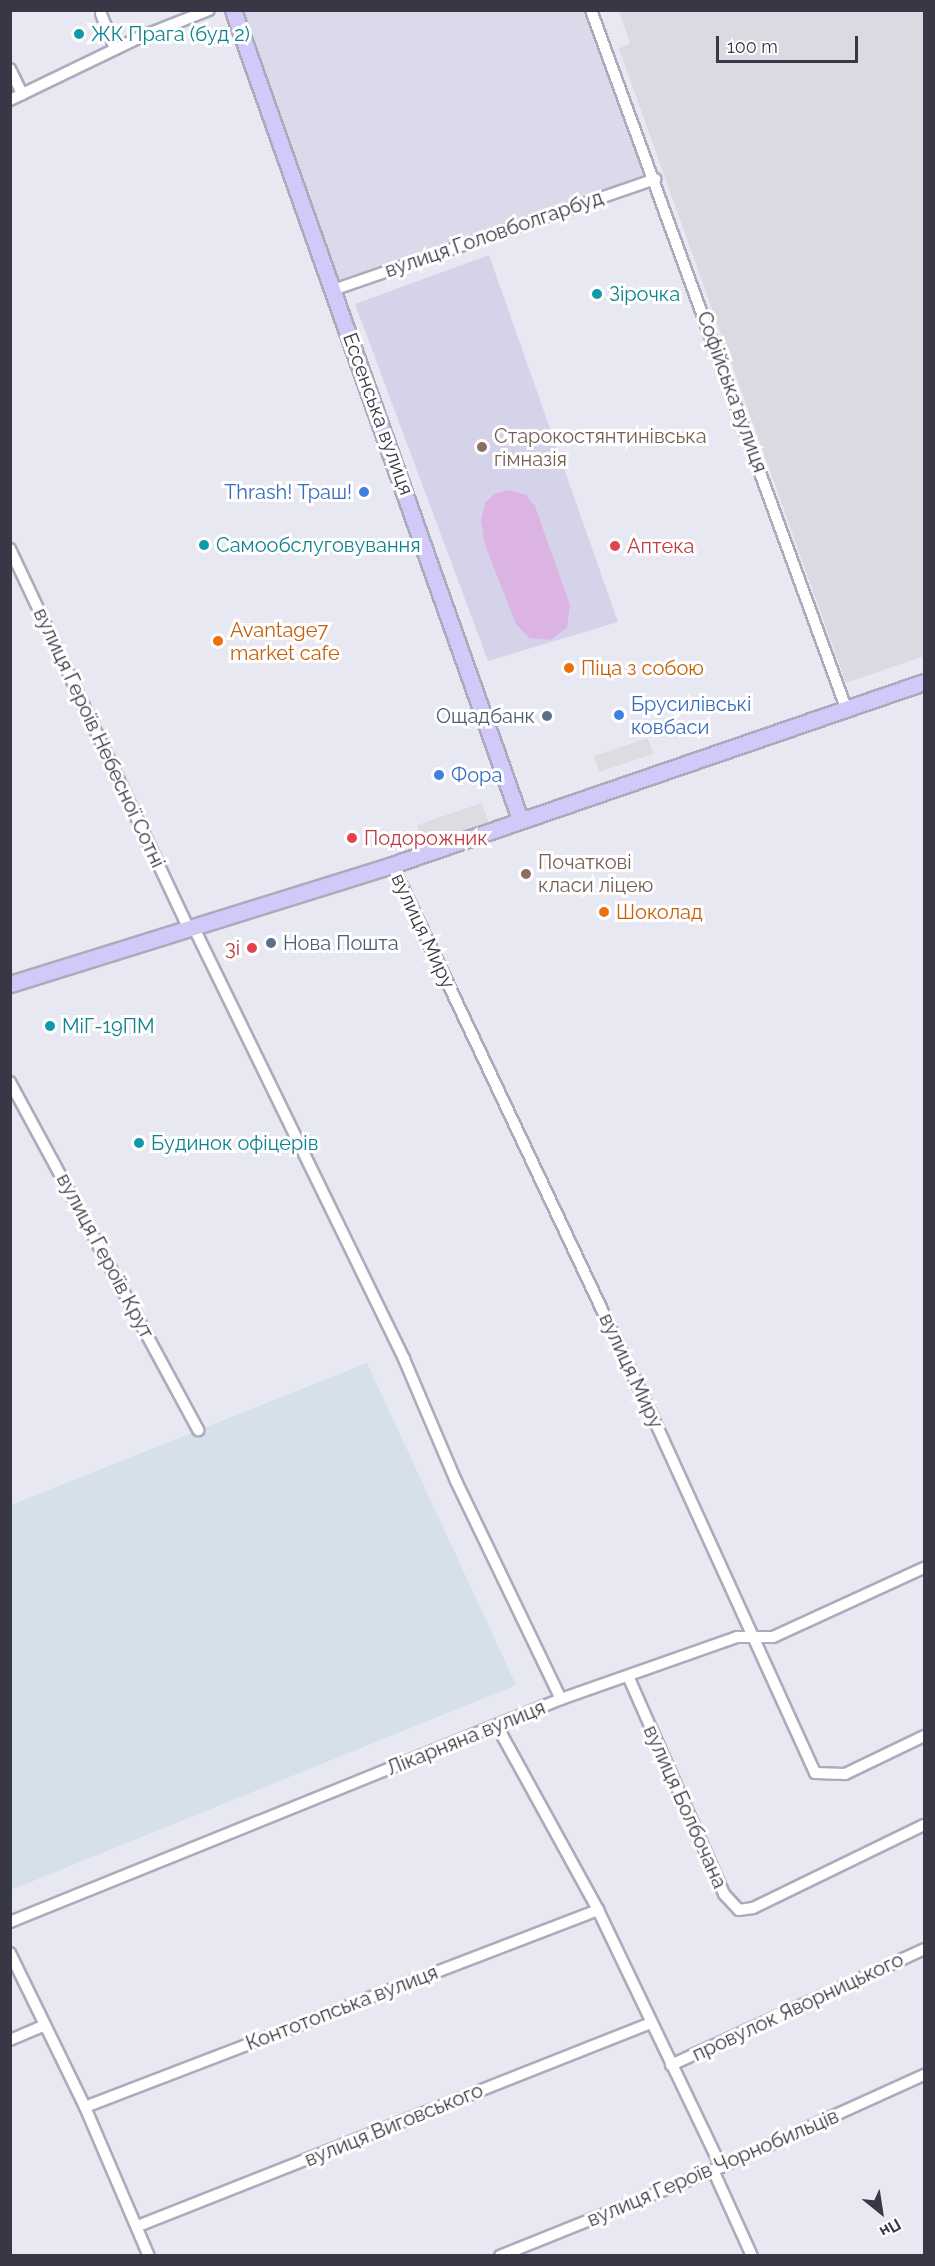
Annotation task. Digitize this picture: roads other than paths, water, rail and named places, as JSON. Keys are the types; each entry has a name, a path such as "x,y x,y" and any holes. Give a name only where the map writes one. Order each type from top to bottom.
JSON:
{"main road":[{"name":"Ессенська вулиця","path":"233,10 520,819"},
{"name":"вулиця Миру","path":"10,984 392,865 520,819 924,682"}],"street":[{"path":"10,100 115,49 209,10"},
{"name":"Софійська вулиця","path":"591,10 655,179 846,708"},
{"path":"101,14 115,49"},
{"path":"10,69 22,94"},
{"name":"вулиця Головболгарбуд","path":"333,290 655,179"},
{"name":"вулиця Героїв Небесної Сотні","path":"10,549 190,927 404,1359 456,1481 561,1699"},
{"name":"вулиця Миру","path":"392,865 755,1637 815,1773 845,1774 924,1737"},
{"name":"вулиця Героїв Крут","path":"10,1082 198,1430"},
{"name":"Лікарняна вулиця","path":"10,1922 561,1699 737,1637 773,1637 924,1569"},
{"name":"вулиця Болбочана","path":"628,1676 724,1894 739,1910 753,1908 924,1825"},
{"path":"497,1726 598,1910 717,2168 752,2256"},
{"name":"Контотопська вулиця","path":"85,2107 598,1910"},
{"name":"провулок Яворницького","path":"671,2065 924,1949"},
{"path":"10,1953 43,2026 85,2107 149,2256"},
{"name":"вулиця Виговського","path":"138,2226 651,2023"},
{"path":"10,2040 43,2026"},
{"name":"вулиця Героїв Чорнобильців","path":"500,2256 717,2168 924,2075"}],"place":[{"name":"ЖК Прага (буд 2)","path":"79,34"},
{"name":"Зірочка","path":"597,294"},
{"name":"Старокостянтинівська гімназія","path":"482,447"},
{"name":"Thrash! Траш!","path":"364,492"},
{"name":"Самообслуговування","path":"204,545"},
{"name":"Аптека","path":"615,546"},
{"name":"Avantage7 market cafe","path":"218,641"},
{"name":"Піца з собою","path":"569,668"},
{"name":"Брусилівські ковбаси","path":"619,715"},
{"name":"Ощадбанк","path":"547,716"},
{"name":"Фора","path":"439,775"},
{"name":"Подорожник","path":"352,838"},
{"name":"Початкові класи ліцею","path":"526,874"},
{"name":"Шоколад","path":"604,912"},
{"name":"Нова Пошта","path":"271,943"},
{"name":"3і","path":"252,948"},
{"name":"МіГ-19ПМ","path":"50,1026"},
{"name":"Будинок офіцерів","path":"139,1143"}]}
